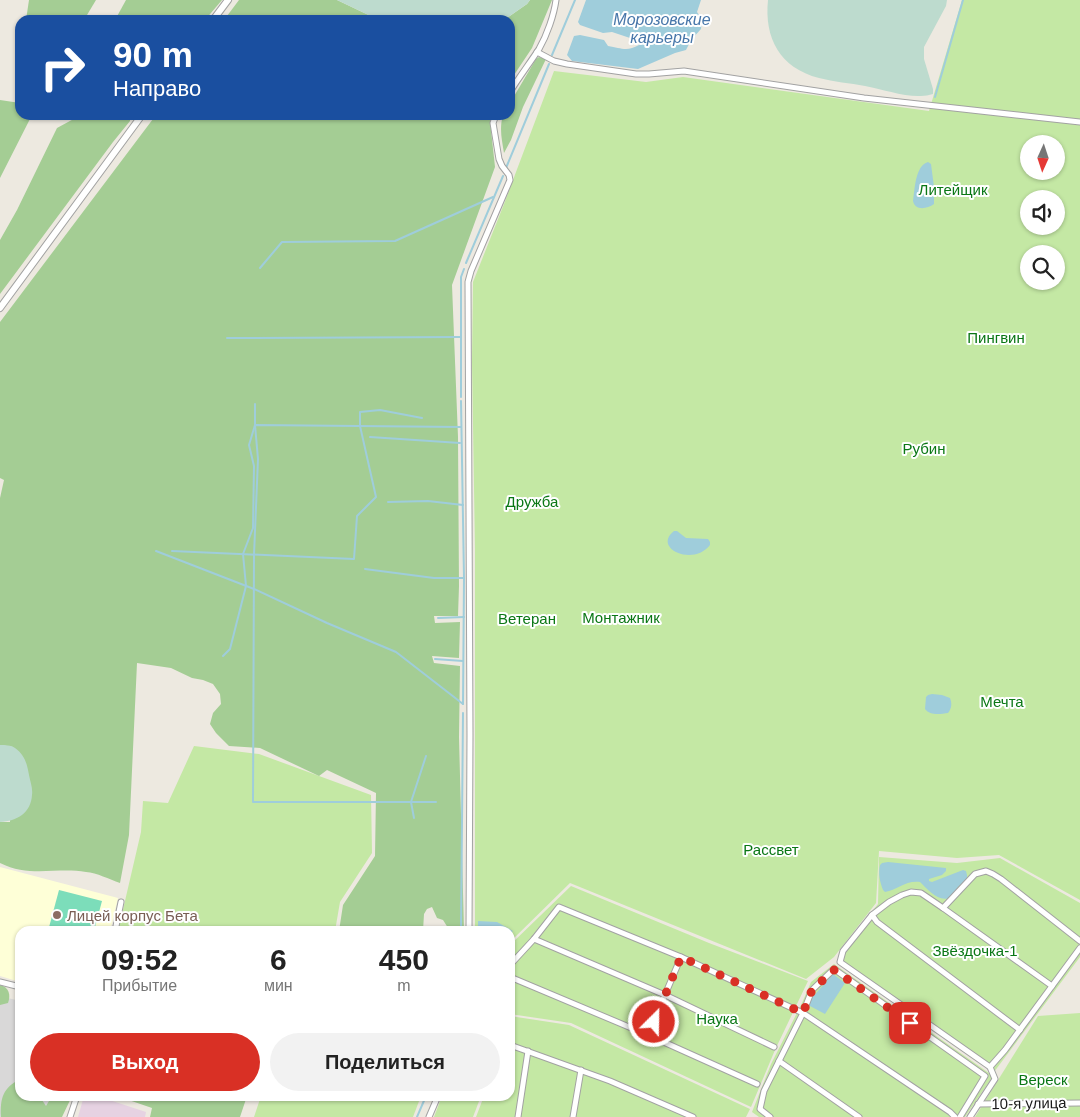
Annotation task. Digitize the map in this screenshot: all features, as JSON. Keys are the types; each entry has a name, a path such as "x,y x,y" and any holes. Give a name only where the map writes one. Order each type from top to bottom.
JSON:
{"street":[{"path":"217,15 228,0"},
{"path":"515,85 540,48 555,10 556,0"},
{"path":"537,52 554,61 566,64 636,74 684,71 864,98 1080,122"},
{"path":"0,308 138,120"},
{"path":"468,926 470,735 468,282 510,180 499,159 494,120"},
{"path":"944,908 976,874 986,872 1001,879 1080,941"},
{"path":"970,1117 995,1079 990,1067 840,962 842,951 872,914 902,895 911,892 920,893 944,908 1052,986"},
{"path":"116,926 121,902"},
{"path":"515,960 534,940 560,907 681,957 803,1013 955,1117"},
{"path":"872,914 877,922 1020,1030"},
{"path":"534,940 665,996 774,1047"},
{"path":"990,1067 1005,1050 1080,948"},
{"path":"648,1035 681,957"},
{"path":"770,1117 760,1109 764,1091 803,1013 812,990 834,970 985,1076 960,1117"},
{"path":"515,979 648,1035 757,1084"},
{"path":"0,982 15,986"},
{"path":"515,1047 610,1081 693,1117"},
{"path":"518,1117 528,1051"},
{"path":"779,1061 860,1117"},
{"path":"574,1117 581,1070"},
{"path":"70,1117 75,1101"},
{"path":"429,1117 436,1101"},
{"name":"10-я улица","path":"978,1104 1080,1103"}],"shaded area":[{"path":"337,0 530,0 511,15 368,15"},
{"path":"768,0 947,0 946,6 924,47 924,59 933,94 915,96 830,81 805,73 794,67 777,49 772,39 767,14"},
{"path":"0,745 13,747 23,757 32,792 29,807 22,815 12,820 0,822"},
{"name":"Лицей корпус Бета","path":"0,867 118,898 111,926 15,926 15,980 0,976"},
{"path":"0,996 15,1000 15,1101 66,1101 61,1117 0,1117"},
{"path":"83,1101 112,1101 146,1112 145,1117 78,1117"}],"green space":[{"path":"29,0 96,0 87,15 27,15"},
{"path":"126,0 222,0 209,15 118,15"},
{"path":"239,0 337,0 368,15 228,15"},
{"path":"530,0 552,0 532,48 515,74 515,15 511,15"},
{"path":"962,0 1080,0 1080,900 999,855 957,858 879,851 876,903 834,957 806,979 570,883 515,937 515,926 475,926 473,282 554,71 646,82 683,77 929,111"},
{"path":"539,57 546,59 504,153 501,130 502,120 515,120 515,95"},
{"path":"0,100 15,102 15,120 29,120 0,178"},
{"path":"72,120 130,120 0,294 0,240 17,210 57,128"},
{"path":"152,120 490,120 495,167 452,285 458,437 458,616 434,616 435,623 460,622 459,658 432,656 434,663 460,666 459,737 464,926 447,926 443,920 437,918 432,907 427,909 424,914 423,926 340,926 343,905 375,856 376,793 327,770 319,776 260,748 229,746 210,724 213,713 221,704 220,694 213,684 192,678 171,668 137,663 129,835 120,883 90,873 22,870 0,863 0,822 10,822 13,747 0,745 0,498 4,480 0,478 0,322"},
{"path":"194,746 259,754 371,795 372,853 340,902 336,926 119,926 141,832 143,801 168,803"},
{"name":"Звёздочка-1","path":"879,857 957,863 1000,858 1080,903 1080,957 994,1072 838,961 840,952 878,904"},
{"name":"Наука","path":"571,886 709,943 808,981 775,1050 751,1107 571,1023 515,1015 515,940"},
{"path":"59,890 102,901 95,926 49,926"},
{"path":"834,964 993,1076 965,1117 759,1117 752,1112 771,1064 811,982"},
{"path":"0,985 7,989 9,997 8,1003 0,1005"},
{"name":"Вереск","path":"1080,1013 1080,1117 975,1117 1038,1016"},
{"path":"515,1017 569,1025 750,1109 746,1117 476,1117 482,1101 515,1101"},
{"path":"14,1082 15,1101 43,1101 46,1106 49,1101 70,1101 62,1117 1,1117 2,1099 6,1090"},
{"path":"132,1101 245,1101 240,1117 150,1117 152,1108"},
{"path":"259,1101 419,1101 413,1117 254,1117"},
{"path":"440,1101 479,1101 473,1117 434,1117"}],"water":[{"name":"Морозовские карьеры","path":"586,0 701,0 697,12 702,19 701,29 691,40 686,50 638,69 572,61 567,55 574,36 580,35 604,40 608,46 627,49 639,45 636,40 612,32 603,33 580,25 578,22"},
{"path":"928,162 931,164 934,204 925,208 919,208 913,201 916,178 920,168"},
{"path":"674,531 677,531 686,538 708,539 710,545 703,551 694,554 685,555 677,553 671,549 668,543 669,537"},
{"path":"932,694 950,698 951,706 948,713 933,714 925,709 926,697"},
{"path":"882,863 946,868 942,875 929,879 932,882 963,870 966,871 967,879 947,899 934,895 920,882 910,882 885,892 880,881 879,868"},
{"path":"478,921 497,922 504,926 478,926"},
{"path":"833,974 845,983 825,1014 810,1006 810,1000"}],"waterway":[{"path":"552,55 575,0"},
{"path":"935,97 963,0"},
{"path":"506,168 549,64"},
{"path":"466,263 503,176"},
{"path":"260,268 282,242 395,241 493,197"},
{"path":"461,397 461,277 464,269"},
{"path":"227,338 461,337"},
{"path":"461,401 464,578 463,704"},
{"path":"255,404 258,459 254,555 253,802 436,802"},
{"path":"172,551 354,559 357,516 376,497 360,426 360,412 380,410 422,418"},
{"path":"223,656 230,649 246,586 243,554 253,528 254,466 249,445 255,425 461,427"},
{"path":"370,437 460,443"},
{"path":"388,502 428,501 463,505"},
{"path":"156,551 254,589 396,652 463,704"},
{"path":"365,569 434,578 464,578"},
{"path":"438,618 464,617"},
{"path":"435,659 463,661"},
{"path":"461,926 463,713"},
{"path":"414,818 411,802 426,756"},
{"path":"417,1117 424,1101"}],"place":[{"name":"Лицей корпус Бета","path":"57,915"}],"route":[{"path":"654,1022 681,957 803,1013 812,990 834,970 910,1023"}],"park label":[{"name":"Литейщик","path":"953,189"},
{"name":"Пингвин","path":"996,337"},
{"name":"Рубин","path":"924,448"},
{"name":"Дружба","path":"532,501"},
{"name":"Монтажник","path":"621,617"},
{"name":"Ветеран","path":"527,618"},
{"name":"Мечта","path":"1002,701"},
{"name":"Рассвет","path":"771,849"}]}
